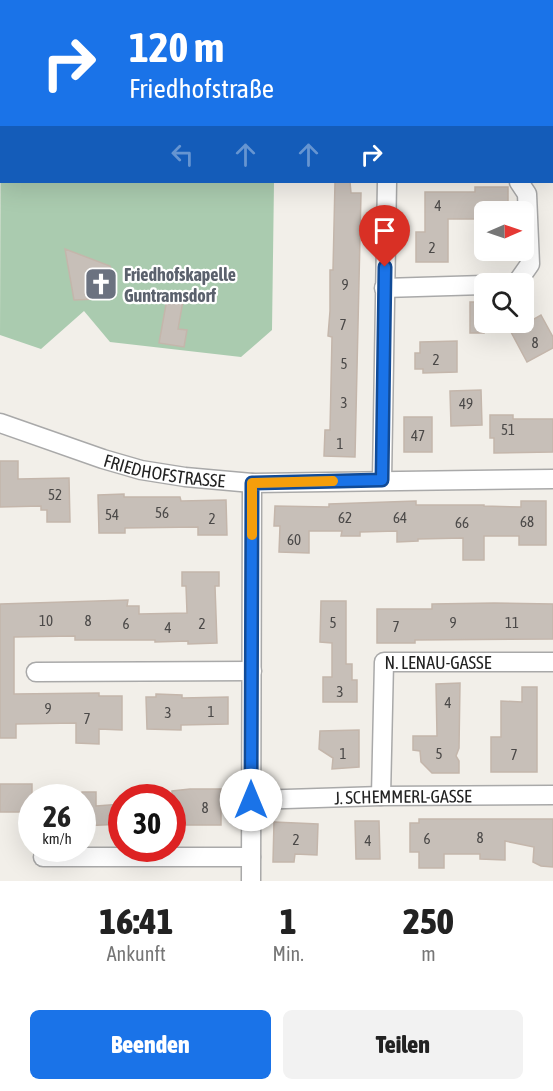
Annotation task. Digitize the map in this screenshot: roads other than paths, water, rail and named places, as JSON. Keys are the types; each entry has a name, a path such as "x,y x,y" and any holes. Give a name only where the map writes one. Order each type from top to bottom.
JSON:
{"street":[{"path":"382,480 387,183"},
{"path":"520,183 527,195 530,264 524,273"},
{"path":"384,288 474,285"},
{"name":"FRIEDHOFSTRASSE","path":"0,423 141,470 252,483 553,479"},
{"path":"251,881 252,483"},
{"name":"N. LENAU-GASSE","path":"381,796 384,662 553,662"},
{"path":"36,672 252,671"},
{"name":"J. SCHEMMERL-GASSE","path":"251,800 381,796 553,795"},
{"path":"96,856 251,857"}],"place":[{"name":"Friedhofskapelle Guntramsdorf","path":"101,284"}]}
